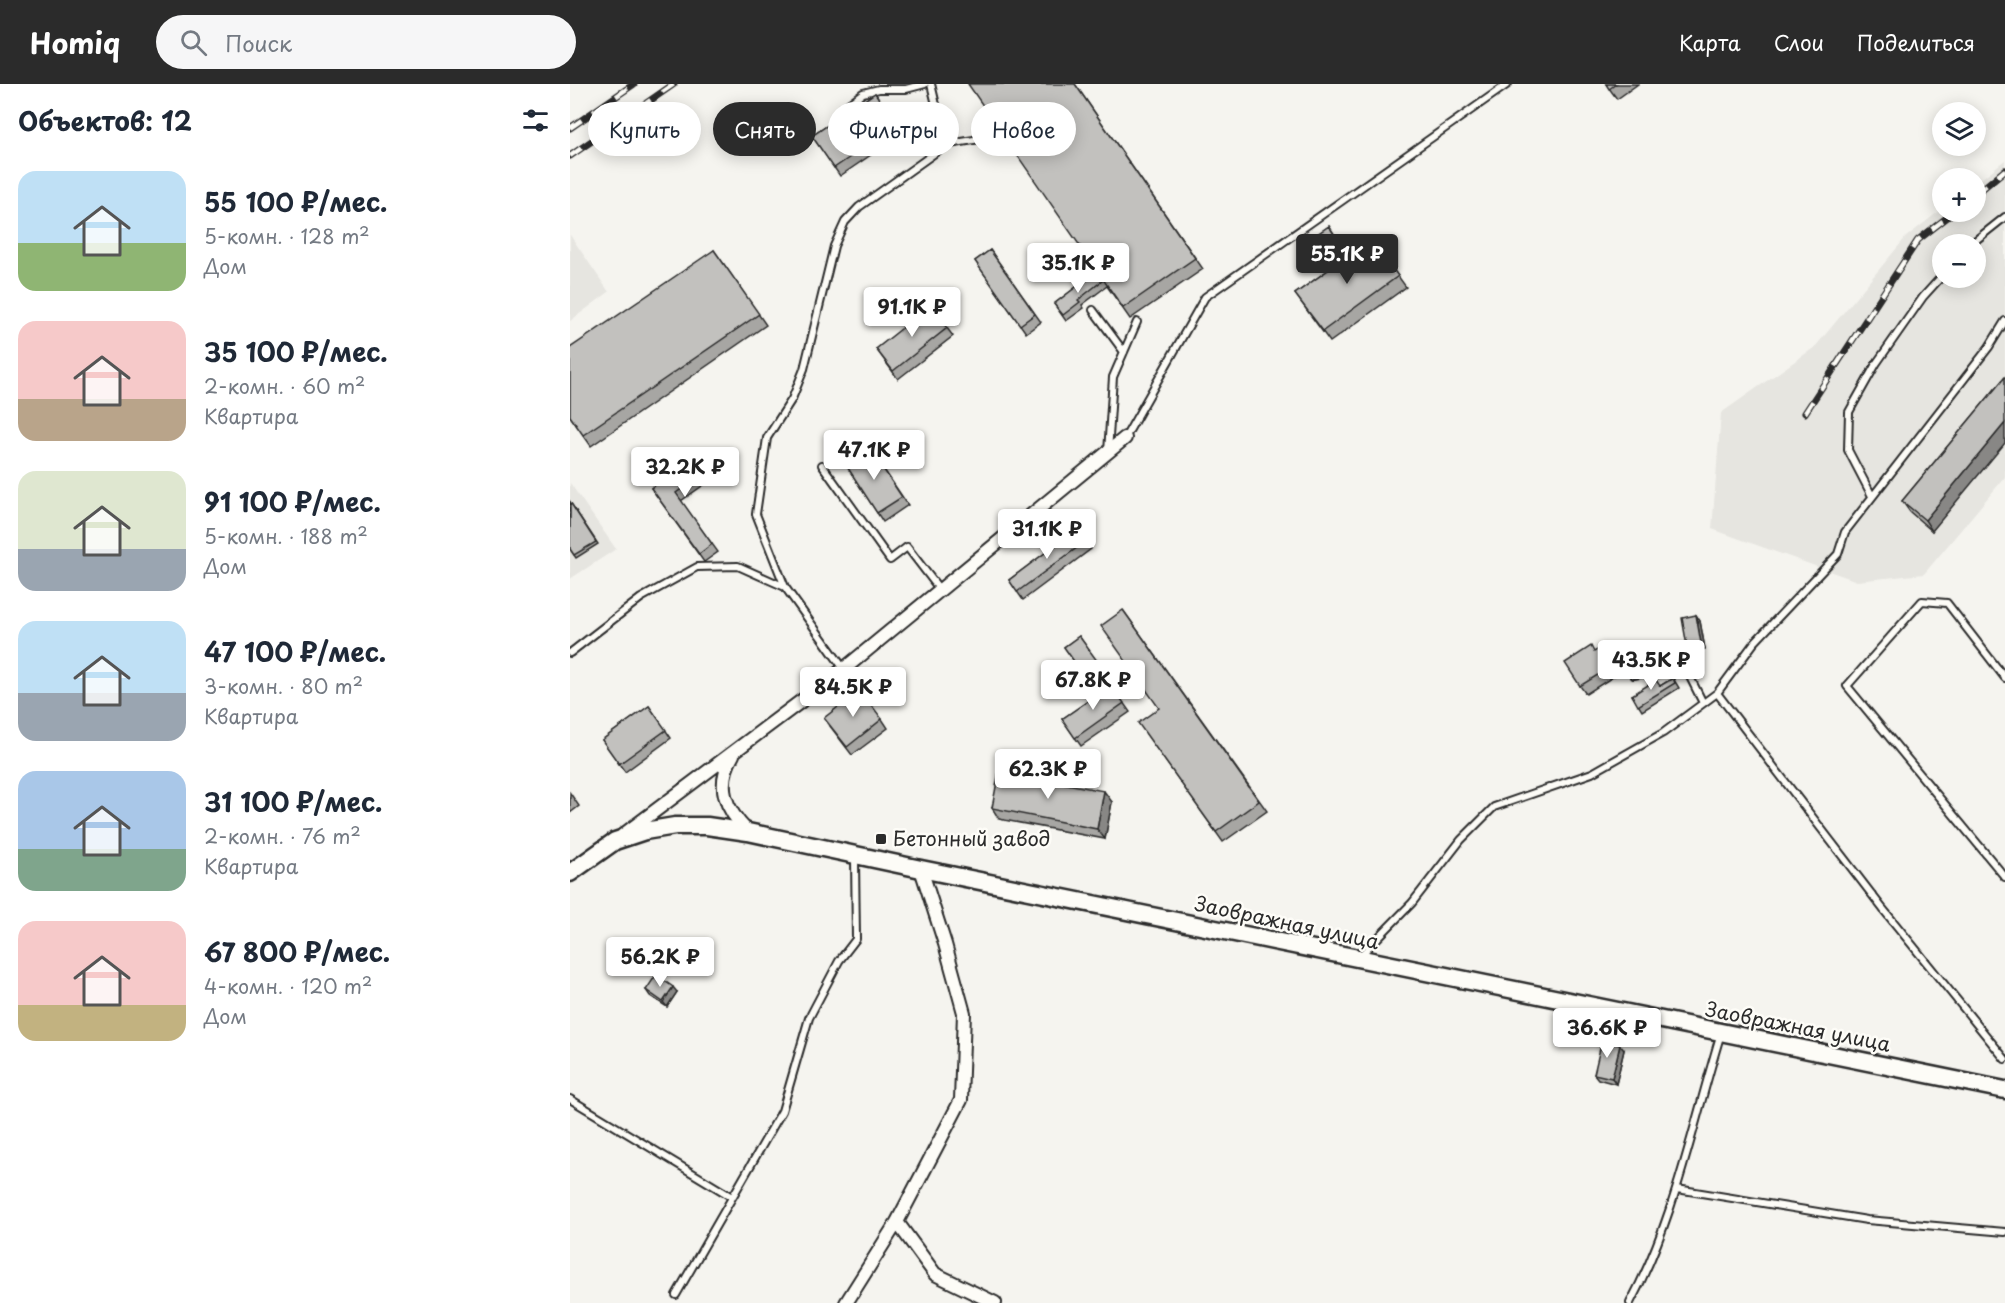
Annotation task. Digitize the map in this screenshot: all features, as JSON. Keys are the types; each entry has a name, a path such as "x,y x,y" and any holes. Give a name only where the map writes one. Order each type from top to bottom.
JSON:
{"street":[{"path":"615,841 844,669 1125,438"},
{"path":"735,751 725,774 726,801 734,818 748,832"},
{"name":"Заовражная улица","path":"570,873 615,841 645,831 675,826 707,826 748,832 2005,1090"},
{"path":"846,1303 897,1222 961,1100 964,1013 921,869"},
{"path":"897,1222 935,1274 995,1303"}],"lane":[{"path":"851,102 863,93 879,89 906,89 925,84"},
{"path":"931,84 935,102"},
{"path":"1125,438 1205,297 1508,84"},
{"path":"844,669 785,587 756,514 767,438 792,399 804,369 834,246 845,222 859,207 931,156"},
{"path":"1984,234 2005,217"},
{"path":"1872,496 1848,450 1849,412 1876,364 1932,287"},
{"path":"1093,310 1124,352"},
{"path":"1357,958 1412,903 1461,840 1494,807 1592,773 1662,733 1717,693 1754,643 1838,554 1845,532 1989,347 2005,321"},
{"path":"1108,452 1113,377 1137,322"},
{"path":"822,465 890,560 907,547 940,590"},
{"path":"570,653 642,598 698,567 738,566 785,587"},
{"path":"2005,678 1947,603 1922,601 1847,686 2005,877"},
{"path":"1635,675 1684,665 1703,703"},
{"path":"1717,693 1883,909 2005,1059"},
{"path":"676,1295 782,1112 809,1018 839,961 856,939 855,855"},
{"path":"1630,1303 1644,1276 1677,1189 1721,1033"},
{"path":"570,1099 732,1197"},
{"path":"1677,1189 1867,1220 2005,1232"}],"shaded area":[{"path":"2005,160 2005,477 1924,574 1857,581 1712,529 1721,413 1815,347 1906,237 1932,217 1932,222 1986,222 1986,175"},
{"path":"570,235 609,292 570,321"},
{"path":"570,483 616,549 570,579"}],"building":[{"path":"968,84 1075,84 1195,258 1123,308 1018,156 1076,156 1076,102 980,102"},
{"path":"1606,84 1616,84 1609,89"},
{"path":"875,93 881,102 862,102"},
{"path":"828,125 828,156 852,156 834,168 816,142 816,133"},
{"path":"1329,226 1340,244 1311,263 1300,246"},
{"path":"1371,239 1398,276 1323,331 1295,294"},
{"path":"714,250 759,314 583,435 570,416 570,348"},
{"path":"990,250 1035,314 1020,325 975,261"},
{"path":"1097,271 1103,280 1063,315 1054,304"},
{"path":"930,306 947,328 893,371 876,349"},
{"path":"2005,377 2005,423 1925,520 1902,501"},
{"path":"705,449 716,464 676,493 712,544 699,554 651,488"},
{"path":"870,449 902,497 877,513 846,465"},
{"path":"570,502 596,542 574,555 570,549"},
{"path":"1077,529 1086,541 1017,592 1009,580"},
{"path":"1123,610 1259,801 1216,832 1138,723 1159,708 1101,626"},
{"path":"1696,615 1701,643 1687,646 1682,618"},
{"path":"1079,636 1103,669 1087,680 1064,647"},
{"path":"1591,646 1594,652 1602,647 1614,665 1580,686 1565,663"},
{"path":"1673,678 1675,683 1638,706 1632,695 1656,680 1660,686"},
{"path":"1111,685 1124,703 1075,738 1062,719"},
{"path":"860,690 882,719 847,747 824,718"},
{"path":"649,706 666,730 619,764 602,740"},
{"path":"999,771 1104,791 1097,829 992,808"},
{"path":"656,975 673,987 663,1002 646,990"},
{"path":"1602,1040 1620,1045 1612,1078 1594,1074"}],"railway":[{"path":"570,128 634,84"},
{"path":"570,156 674,84"},
{"path":"1986,186 2005,170"},
{"path":"1805,413 1918,240 1941,222"}],"place":[{"name":"Бетонный завод","path":"881,839"}]}
